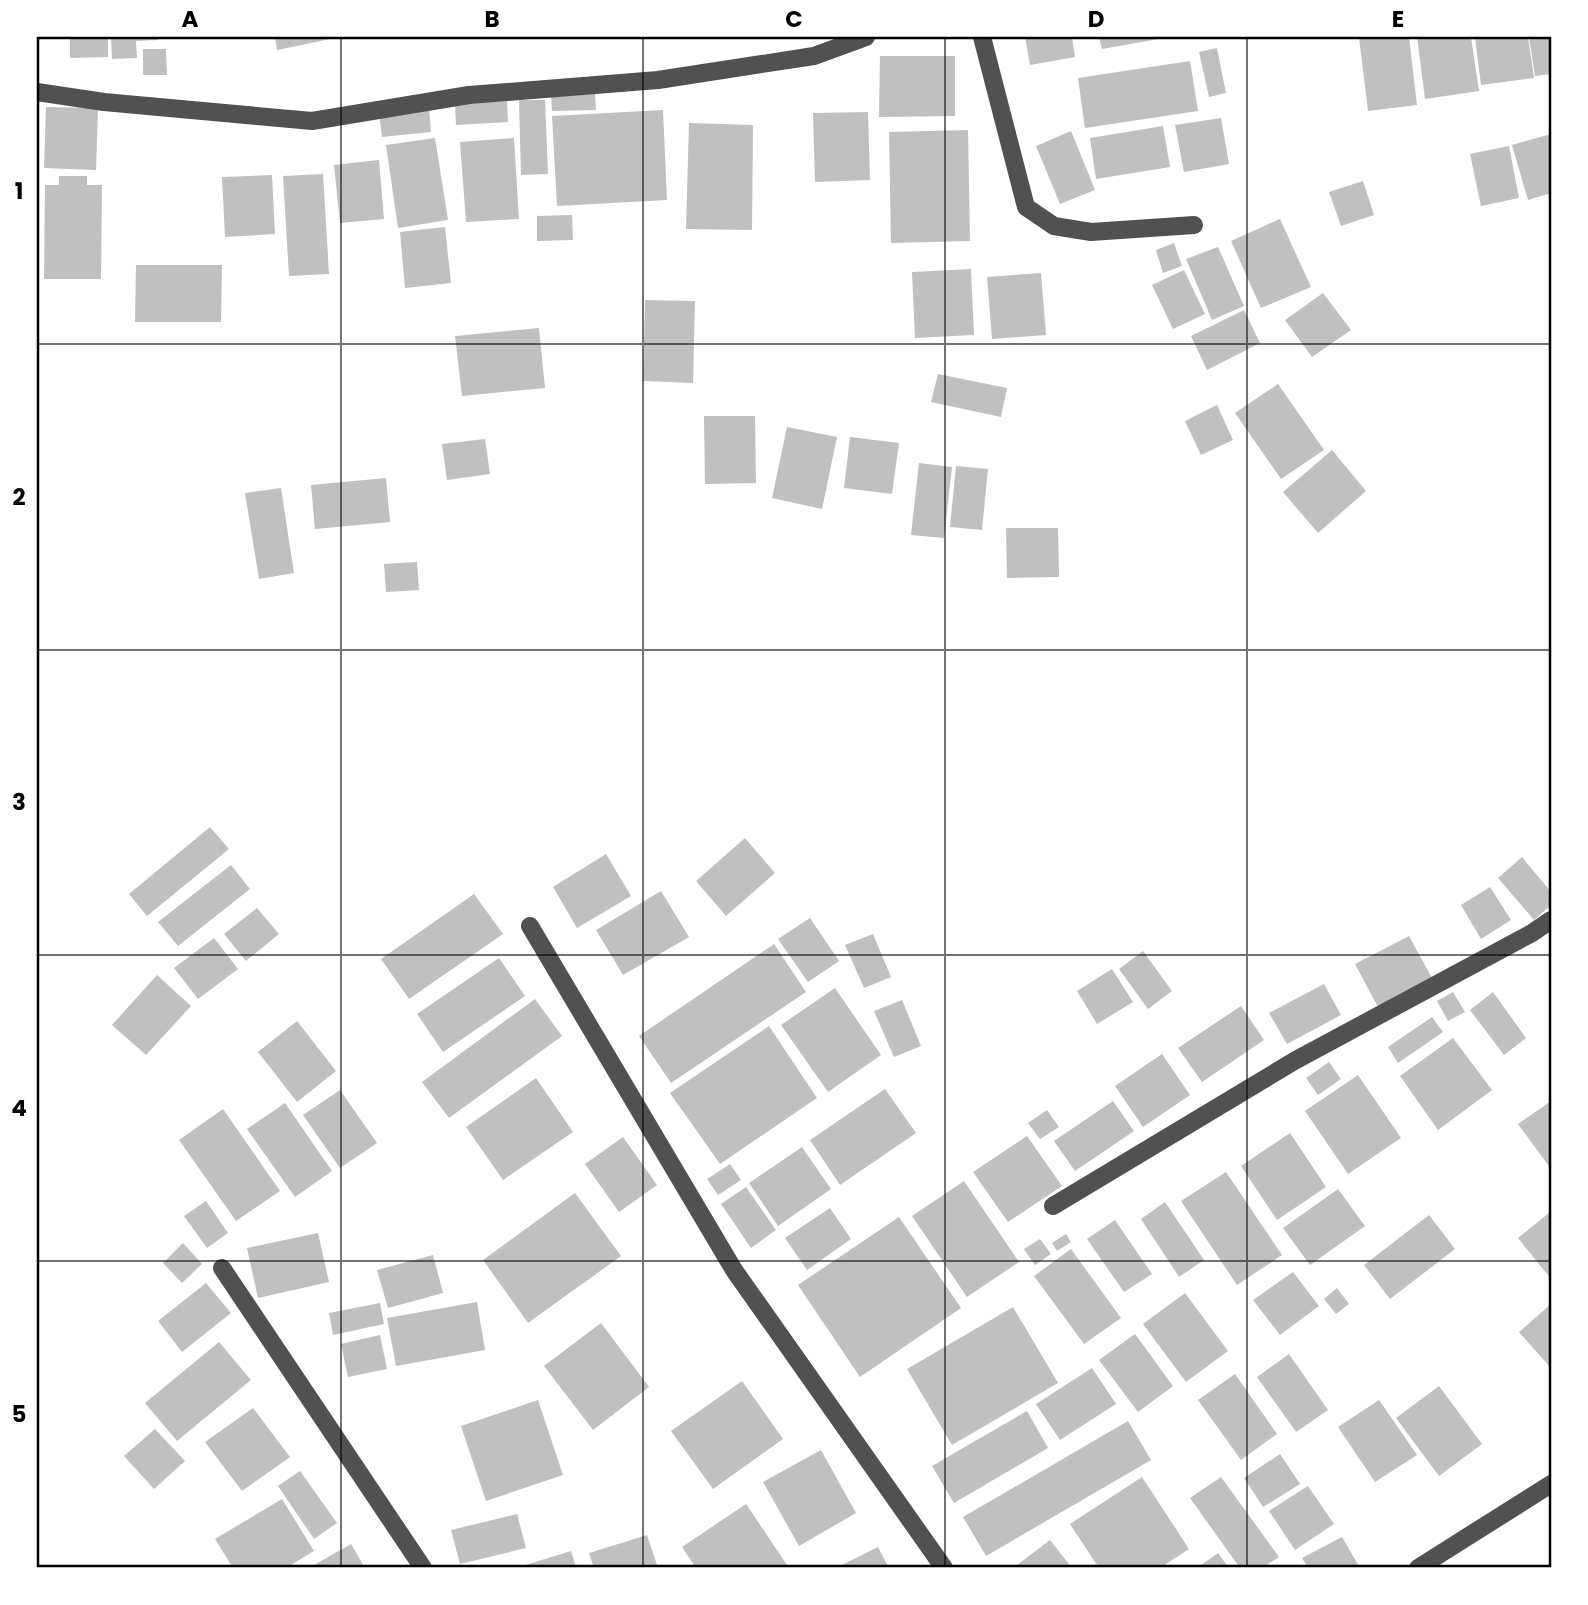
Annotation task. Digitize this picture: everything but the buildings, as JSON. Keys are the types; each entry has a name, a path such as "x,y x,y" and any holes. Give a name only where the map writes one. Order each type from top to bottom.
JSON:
{"street":[{"path":"37,92 104,102 312,121 469,95 684,76 814,56 866,37"},
{"path":"982,37 1026,207 1054,226 1091,232 1194,225"},
{"path":"1053,1206 1296,1060 1532,933 1551,920"},
{"path":"530,926 734,1270 944,1568"},
{"path":"222,1268 424,1568"},
{"path":"1418,1568 1551,1484"}]}
